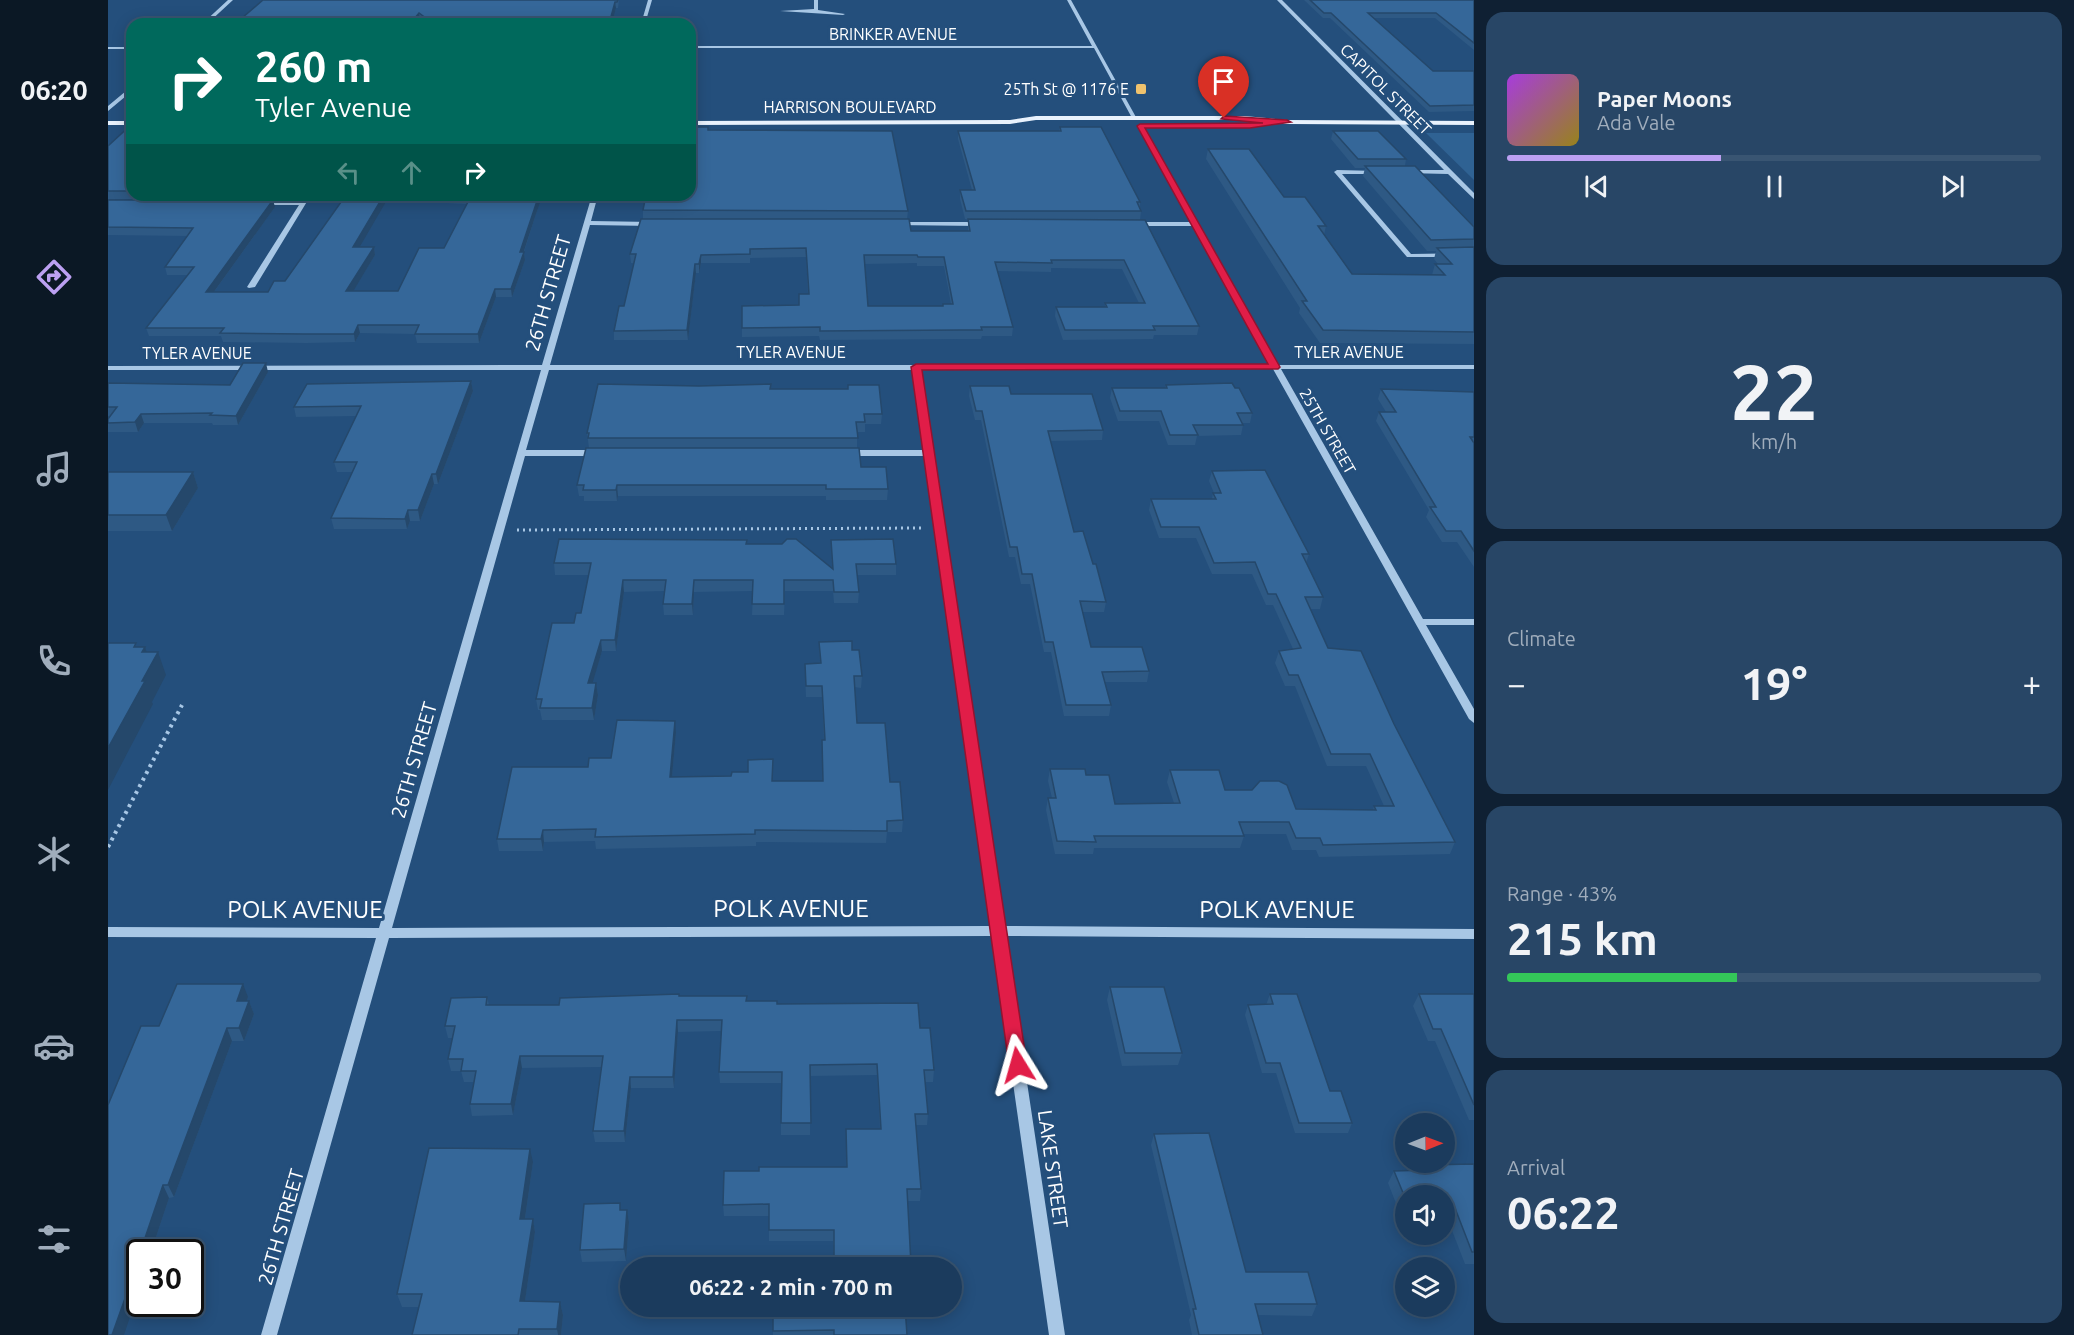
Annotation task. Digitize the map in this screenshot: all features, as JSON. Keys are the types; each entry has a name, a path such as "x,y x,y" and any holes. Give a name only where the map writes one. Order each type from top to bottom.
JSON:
{"main road":[{"name":"HARRISON BOULEVARD","path":"696,123 1121,121 1135,118 1244,118 1287,122 1474,123"},
{"name":"HARRISON BOULEVARD","path":"1010,122 1039,126 1250,126 1287,122"},
{"path":"108,123 126,123"}],"street":[{"path":"211,18 231,0"},
{"path":"645,18 650,0"},
{"path":"812,11 816,10 816,0"},
{"path":"1069,0 1135,118"},
{"name":"CAPITOL STREET","path":"1279,0 1474,197"},
{"path":"782,11 843,14"},
{"name":"BRINKER AVENUE","path":"696,47 1096,47"},
{"path":"108,48 126,48"},
{"path":"108,109 126,93"},
{"name":"25TH STREET","path":"1140,126 1474,719"},
{"path":"1402,172 1449,171"},
{"path":"1380,172 1336,172 1409,256 1474,255"},
{"name":"26TH STREET","path":"269,1335 593,201"},
{"path":"257,203 303,203"},
{"path":"251,287 303,203"},
{"path":"586,224 658,224"},
{"path":"885,224 993,224"},
{"path":"1125,224 1196,224"},
{"name":"LAKE STREET","path":"916,367 1057,1335"},
{"name":"TYLER AVENUE","path":"108,368 1474,367"},
{"path":"521,453 605,453"},
{"path":"833,453 929,453"},
{"path":"1419,622 1474,622"},
{"name":"POLK AVENUE","path":"108,932 998,931 1474,934"}],"path":[{"path":"499,530 940,527"},
{"path":"108,847 182,705"}],"shaded area":[{"path":"1426,133 1474,133 1474,180"}],"building":[{"path":"263,0 618,0 615,2 611,18 426,18 419,13 415,18 242,18"},
{"path":"1310,0 1474,0 1474,43 1436,13 1368,13 1433,71 1474,71 1474,105 1430,106 1331,13 1324,13"},
{"path":"696,127 708,127 708,130 892,131 908,211 643,210 645,201 696,201"},
{"path":"1060,127 1101,127 1140,202 1137,202 1141,211 966,211 960,190 975,190 958,131 1061,131"},
{"path":"126,130 126,191 108,191 108,146"},
{"path":"1333,131 1378,131 1406,159 1358,159"},
{"path":"1208,149 1249,149 1284,197 1305,197 1326,226 1318,226 1352,274 1445,275 1435,264 1452,264 1437,248 1474,247 1474,332 1323,330 1302,301 1307,301"},
{"path":"1365,166 1415,166 1474,227 1474,239 1431,240"},
{"path":"108,200 272,201 206,292 268,292 274,281 285,281 342,201 380,201 353,247 374,247 346,291 398,291 419,248 444,248 468,201 537,201 520,252 524,252 511,289 495,289 478,334 415,334 419,325 358,325 354,334 220,333 224,328 146,328 194,267 165,267 193,228 108,227"},
{"path":"641,219 909,219 911,231 970,231 968,219 1145,220 1199,326 1153,326 1155,330 1065,330 1056,307 1107,307 1105,303 1145,303 1124,260 1051,260 1052,263 995,262 1013,327 981,327 982,330 820,331 820,327 742,328 742,306 799,305 799,294 809,294 806,248 750,249 750,254 701,255 699,264 695,264 687,330 614,331 619,306 624,306 636,254 630,254","holes":["864,255 917,255 918,257 944,257 953,304 868,306"]},
{"path":"243,363 266,363 236,416 210,415 212,413 141,414 135,422 108,423 108,419 117,407 108,407 108,383 230,385"},
{"path":"471,381 436,474 432,474 418,510 408,510 405,519 331,518 357,462 334,462 361,406 294,407 307,384"},
{"path":"1232,383 1235,388 1239,388 1252,413 1237,413 1243,425 1193,425 1198,435 1170,435 1161,411 1120,411 1112,388 1167,388 1166,385"},
{"path":"598,384 699,386 771,384 770,389 848,389 848,385 879,385 882,414 864,414 865,422 856,422 858,438 588,438 589,433 587,433"},
{"path":"970,386 1009,386 1011,394 1092,394 1103,430 1048,431 1074,532 1083,531 1093,564 1096,564 1106,602 1080,601 1091,647 1142,647 1149,671 1102,672 1111,705 1066,705 1053,642 1045,642 1032,574 1022,574 1017,547 1010,547 982,411 976,411"},
{"path":"1381,389 1474,392 1474,437 1470,437 1474,443 1474,551 1461,531 1446,531 1430,507 1436,507 1379,412 1396,412"},
{"path":"586,448 859,448 861,467 886,467 888,489 826,489 826,485 617,485 616,490 583,490 584,485 577,485"},
{"path":"1265,470 1309,554 1302,554 1323,597 1305,597 1328,648 1361,651 1394,724 1455,842 1323,845 1320,838 1296,838 1289,822 1239,822 1244,836 1094,836 1096,842 1057,841 1048,798 1056,798 1050,769 1085,769 1086,775 1109,775 1115,804 1180,803 1170,770 1219,770 1225,790 1252,790 1260,781 1279,781 1287,785 1296,809 1376,810 1374,806 1394,806 1370,754 1331,754 1298,675 1289,675 1279,651 1301,648 1276,594 1268,594 1255,562 1214,563 1199,527 1161,527 1151,499 1216,499 1213,493 1221,493 1212,471"},
{"path":"108,472 193,472 166,515 108,515"},
{"path":"559,539 747,540 746,544 782,544 787,539 796,539 833,569 831,540 893,539 896,564 856,564 859,592 834,592 833,580 784,580 784,604 752,604 753,580 694,580 692,604 663,604 666,580 623,580 615,640 601,640 588,683 596,683 592,708 540,708 542,699 536,699 552,623 574,623 576,613 581,613 591,563 554,563"},
{"path":"852,641 852,650 859,650 862,676 854,676 857,723 885,723 890,782 900,782 903,820 887,821 887,831 755,830 755,834 595,837 596,829 543,830 541,839 497,839 512,767 588,767 589,758 611,758 617,720 675,721 670,777 731,776 732,772 748,772 748,760 773,759 772,781 823,781 822,740 825,740 822,686 806,686 805,664 821,663 819,642"},
{"path":"108,643 136,643 134,647 145,647 142,652 158,652 142,681 145,681 108,748"},
{"path":"177,984 243,984 237,1001 249,1001 239,1028 227,1028 168,1185 163,1185 145,1238 153,1239 126,1239 126,1296 112,1335 108,1335 108,1105 141,1026 159,1026"},
{"path":"1110,987 1164,987 1182,1053 1125,1053"},
{"path":"679,994 679,996 747,996 746,1001 777,1001 777,1004 918,1003 920,1028 930,1028 934,1070 924,1070 928,1114 915,1114 921,1189 907,1189 911,1257 834,1257 834,1230 769,1230 769,1204 723,1205 724,1171 759,1171 759,1167 847,1167 846,1129 881,1129 877,1064 810,1065 811,1123 781,1123 782,1072 719,1072 722,1020 677,1020 673,1077 630,1077 624,1131 593,1131 603,1056 520,1056 511,1104 470,1104 476,1071 461,1071 463,1059 448,1059 455,1026 445,1026 451,998 487,997 486,1005 559,1005 560,998"},
{"path":"1270,994 1297,994 1330,1091 1341,1091 1352,1123 1299,1123 1280,1063 1266,1063 1248,1005 1273,1004"},
{"path":"1419,994 1474,994 1474,1105 1441,1029 1433,1029"},
{"path":"1209,1133 1246,1272 1308,1272 1317,1304 1255,1304 1263,1335 1199,1335 1193,1309 1196,1309 1154,1134"},
{"path":"429,1148 530,1149 520,1219 533,1219 520,1301 560,1302 557,1329 519,1329 518,1335 412,1335 422,1294 397,1294"},
{"path":"1455,1164 1474,1164 1474,1252 1472,1252 1455,1208 1455,1185 1400,1185 1394,1171 1395,1173 1455,1173"},
{"path":"620,1203 620,1210 627,1210 624,1249 580,1250 584,1204"},
{"path":"773,1317 906,1317 907,1335 834,1335 834,1330 773,1331"}],"place":[{"name":"25Th St @ 1176 E","path":"1141,89"}],"route":[{"path":"1018,1065 916,367 1275,367 1140,126 1250,126 1287,122 1224,118"}]}
